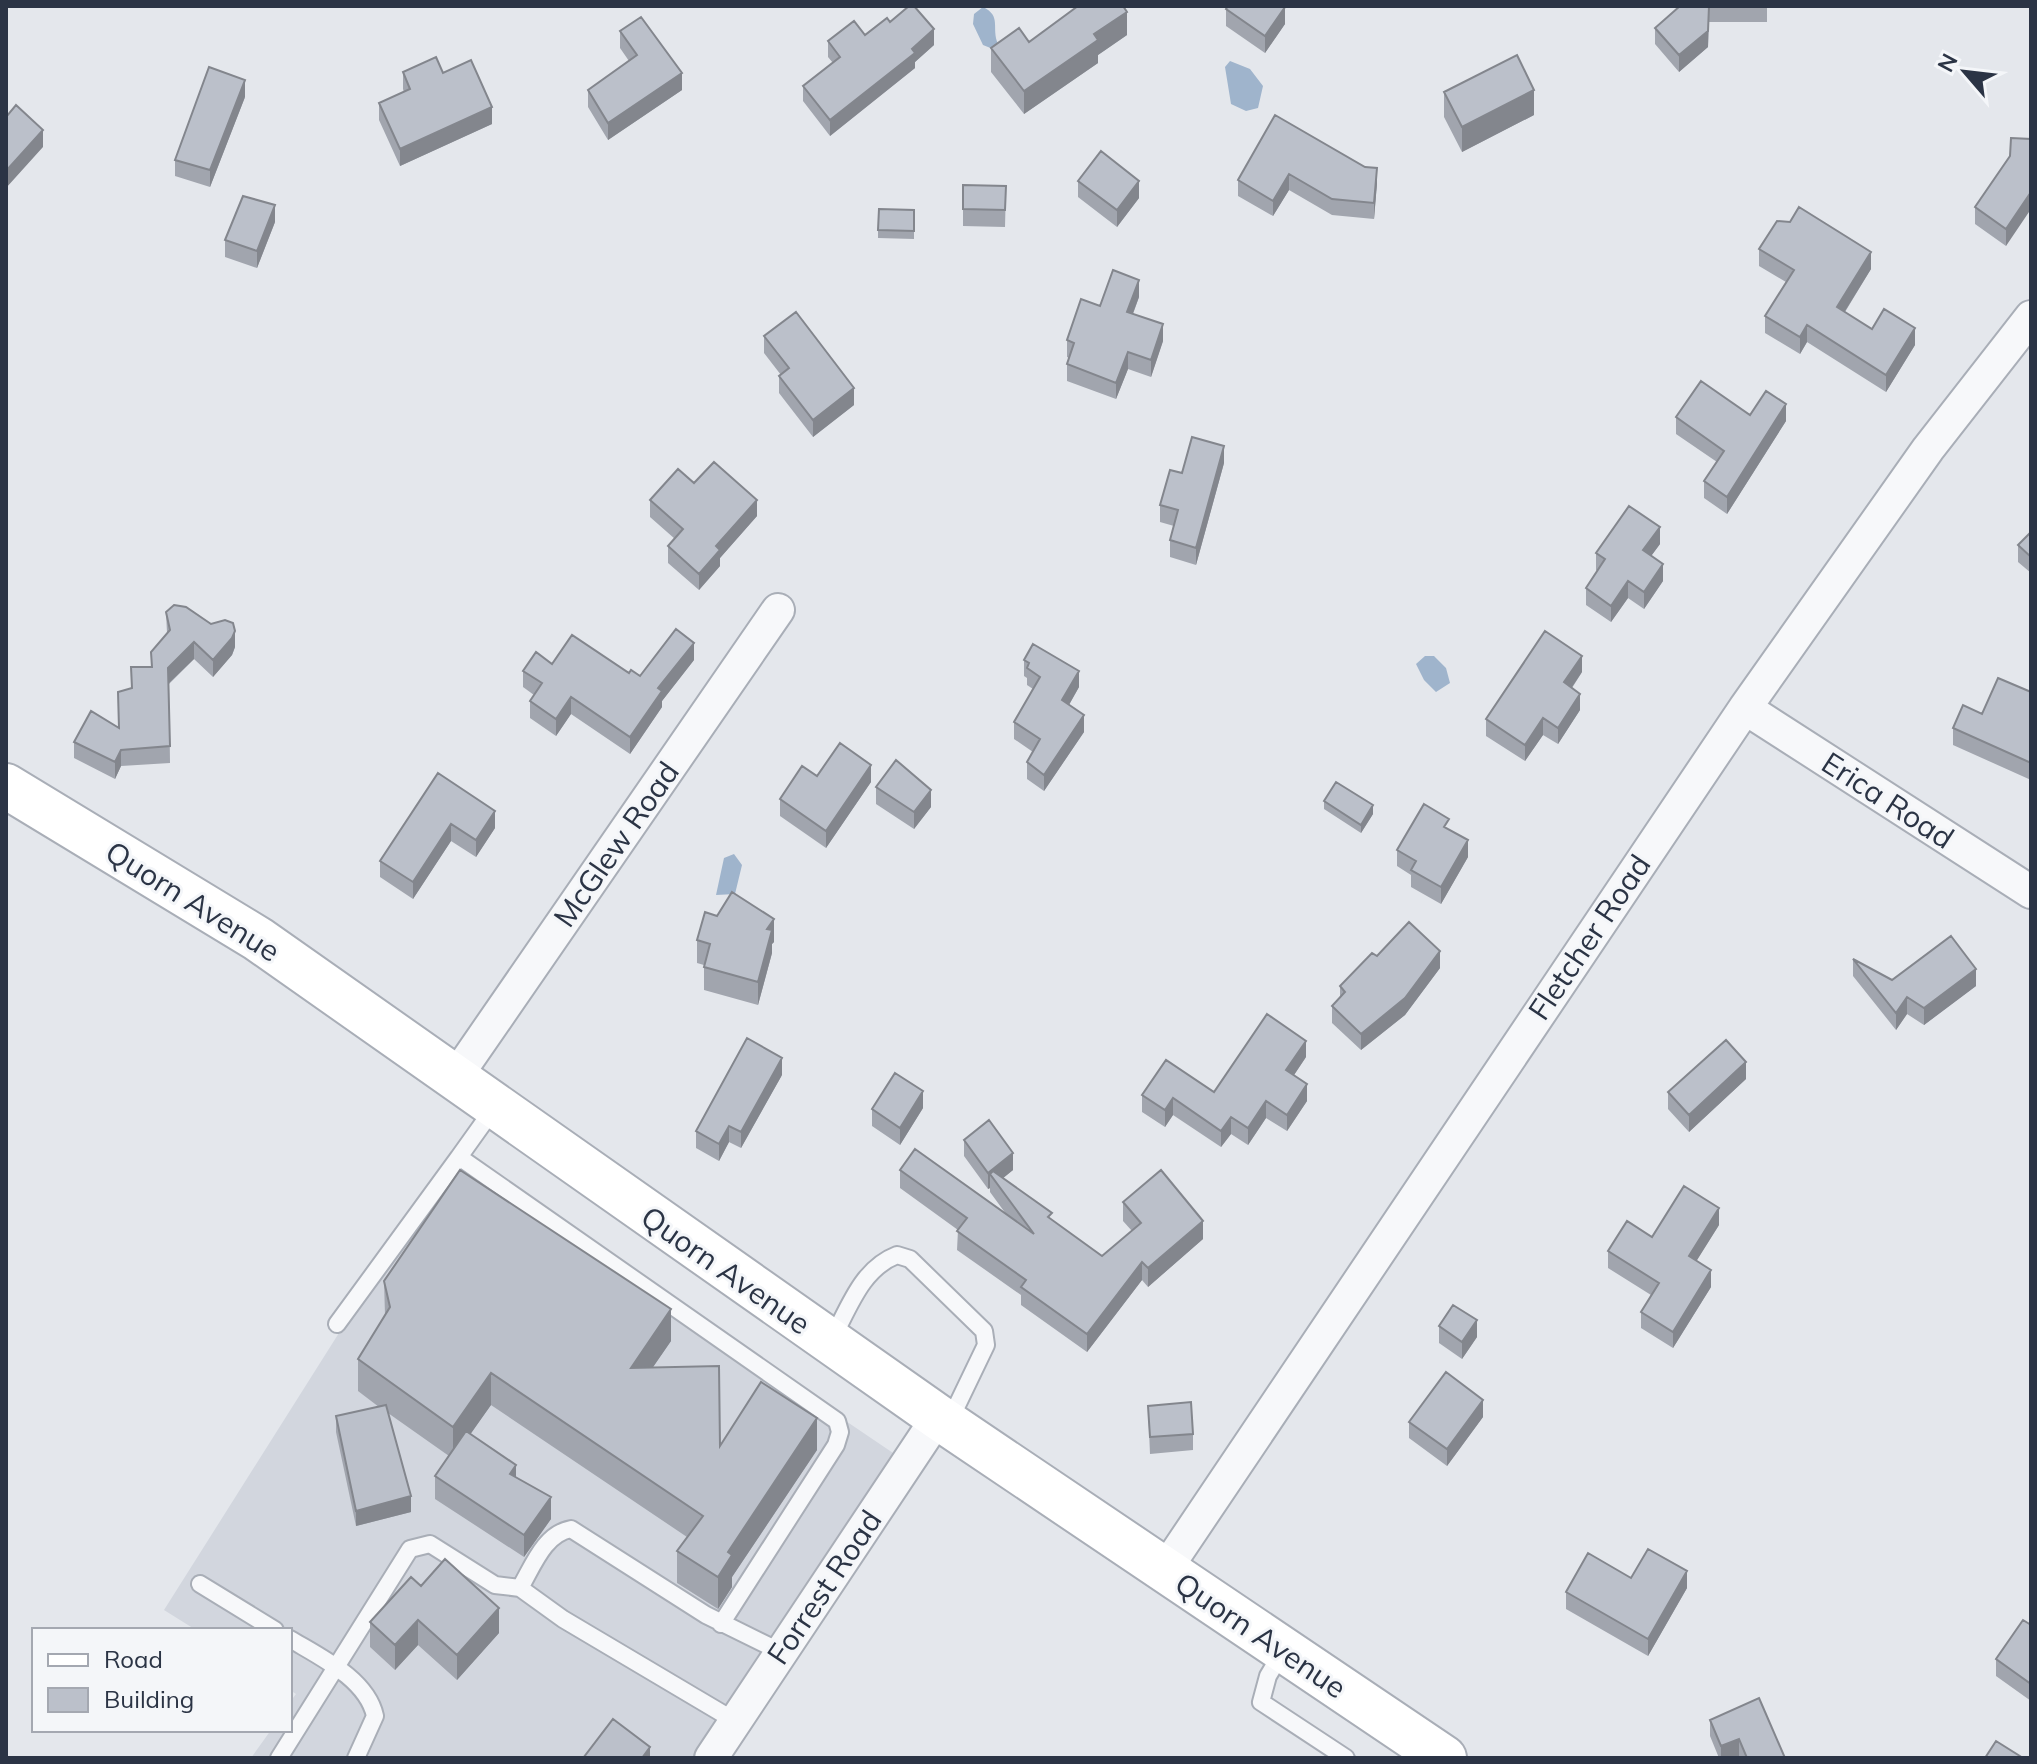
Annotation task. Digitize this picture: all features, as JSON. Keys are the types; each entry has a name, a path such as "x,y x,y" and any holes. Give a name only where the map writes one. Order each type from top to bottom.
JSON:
{"street":[{"name":"Fletcher Road","path":"1165,1570 1745,708 1928,449 2031,317"},
{"name":"McGlew Road","path":"455,1078 778,610"},
{"name":"Erica Road","path":"1745,708 2031,892"},
{"name":"Quorn Avenue","path":"7,788 258,939 830,1342 1444,1758"},
{"name":"Forrest Road","path":"711,1758 943,1420"}],"lane":[{"path":"337,1324 494,1108"},
{"path":"459,1157 837,1421 840,1432 836,1445 721,1624"},
{"path":"830,1342 866,1275 879,1262 897,1255 910,1259 984,1331 986,1345 943,1420"},
{"path":"520,1588 546,1543 562,1531 571,1529 721,1624 781,1652"},
{"path":"279,1758 410,1549 430,1544 495,1585 520,1588 563,1619 735,1721"},
{"path":"200,1584 272,1628"},
{"path":"292,1640 336,1667 369,1697 375,1716 356,1758"},
{"path":"1284,1650 1268,1676 1261,1702 1346,1758"}],"shaded area":[{"path":"452,1154 899,1457 697,1758 251,1758 270,1732 292,1732 292,1699 296,1694 292,1691 292,1628 193,1628 164,1610"}],"water":[{"path":"983,7 994,18 998,44 993,49 983,45 973,24 974,14"},
{"path":"1230,61 1250,69 1263,86 1258,108 1246,111 1231,104 1225,67"},
{"path":"1425,656 1434,656 1446,668 1450,683 1436,692 1424,680 1416,664"},
{"path":"734,854 742,865 735,894 716,895 724,858"}],"building":[{"path":"909,6 914,6 934,29 912,49 915,53 830,120 803,86 840,57 828,41 854,21 865,35 887,18 890,22"},
{"path":"1078,6 1123,6 1127,12 1094,34 1098,40 1024,91 991,48 1019,28 1029,42"},
{"path":"1228,6 1285,7 1265,36 1226,9"},
{"path":"1680,6 1709,6 1708,31 1679,55 1655,28"},
{"path":"641,17 682,73 608,123 588,90 637,55 620,31"},
{"path":"1517,55 1534,90 1462,127 1444,92"},
{"path":"436,57 443,73 471,60 492,107 400,149 379,103 410,89 403,72"},
{"path":"209,67 245,80 210,170 175,160"},
{"path":"16,105 43,130 6,171 6,117"},
{"path":"1275,115 1365,167 1377,168 1374,203 1332,199 1289,174 1273,201 1238,180"},
{"path":"2011,138 2031,139 2031,192 2006,229 1975,207 2010,156"},
{"path":"1101,151 1139,181 1117,210 1078,181"},
{"path":"963,185 1006,186 1005,210 963,209"},
{"path":"243,196 275,205 257,251 225,240"},
{"path":"1799,207 1871,252 1837,307 1872,329 1884,309 1915,328 1886,375 1807,325 1800,337 1765,316 1794,270 1759,249 1777,221 1790,222"},
{"path":"879,209 914,210 914,231 878,230"},
{"path":"1113,270 1139,280 1127,312 1163,324 1151,360 1128,352 1116,383 1067,364 1074,343 1067,340 1081,299 1100,306"},
{"path":"796,312 854,388 813,420 779,376 789,368 764,336"},
{"path":"1701,381 1750,415 1766,391 1786,404 1727,497 1704,481 1724,451 1676,417"},
{"path":"1192,437 1224,446 1196,548 1170,540 1178,510 1160,505 1170,470 1182,473"},
{"path":"714,462 757,500 716,546 720,550 699,574 668,546 683,529 650,500 678,469 694,483"},
{"path":"1629,506 1660,527 1643,550 1663,564 1644,592 1628,581 1611,606 1586,588 1605,559 1596,553"},
{"path":"2031,532 2031,557 2018,545"},
{"path":"174,605 186,607 211,624 225,620 233,623 235,631 213,660 194,642 168,668 170,746 121,750 115,762 74,742 91,711 119,728 118,692 132,688 131,667 152,667 151,652 170,630 166,612"},
{"path":"676,629 694,643 658,688 662,691 630,737 571,697 556,719 530,701 542,683 523,671 536,652 552,664 572,635 629,673 631,670 640,676"},
{"path":"1545,631 1582,656 1564,682 1580,694 1558,728 1543,718 1525,745 1486,719"},
{"path":"1033,644 1079,671 1062,700 1084,715 1044,775 1027,762 1040,739 1014,722 1040,677 1027,668 1029,663 1024,660"},
{"path":"1998,678 2031,692 2031,763 1953,728 1963,705 1982,714"},
{"path":"840,743 871,765 826,831 780,799 802,766 817,776"},
{"path":"896,760 931,790 914,812 876,787"},
{"path":"438,773 495,811 476,840 451,824 413,882 380,861"},
{"path":"1336,782 1373,805 1361,825 1324,801"},
{"path":"1424,804 1449,819 1444,827 1468,840 1441,887 1411,870 1416,861 1397,850"},
{"path":"732,892 774,919 767,929 772,930 758,982 704,967 710,944 697,940 705,912 717,916"},
{"path":"1409,922 1440,951 1405,998 1361,1034 1332,1006 1345,992 1340,986 1372,953 1377,956"},
{"path":"1951,936 1976,969 1924,1008 1907,997 1896,1013 1853,959 1892,980"},
{"path":"1267,1014 1306,1041 1286,1070 1307,1084 1287,1115 1266,1101 1248,1128 1231,1117 1221,1131 1173,1098 1165,1110 1142,1095 1166,1060 1214,1092"},
{"path":"747,1038 782,1058 741,1132 729,1126 719,1144 696,1131"},
{"path":"1726,1040 1746,1062 1689,1115 1668,1092"},
{"path":"895,1073 923,1091 900,1128 872,1109"},
{"path":"989,1120 1013,1153 988,1173 964,1140"},
{"path":"915,1149 1034,1234 990,1174 993,1171 1052,1213 1048,1217 1102,1256 1141,1223 1123,1202 1161,1170 1203,1221 1148,1268 1142,1262 1087,1334 1021,1287 1026,1280 957,1231 967,1218 900,1170"},
{"path":"460,1170 671,1309 631,1368 719,1366 720,1446 761,1382 817,1418 728,1552 732,1555 718,1577 677,1551 703,1516 491,1373 453,1427 358,1359 390,1307 384,1281"},
{"path":"1684,1186 1719,1208 1689,1256 1711,1270 1673,1332 1641,1312 1659,1283 1608,1251 1627,1221 1652,1237"},
{"path":"1453,1305 1477,1320 1462,1342 1439,1326"},
{"path":"1446,1372 1483,1400 1447,1449 1409,1422"},
{"path":"1191,1402 1193,1434 1150,1437 1148,1406"},
{"path":"386,1405 411,1496 356,1511 336,1416"},
{"path":"466,1431 516,1465 510,1474 551,1497 524,1535 435,1476"},
{"path":"1648,1549 1687,1571 1648,1639 1566,1592 1588,1553 1631,1578"},
{"path":"445,1559 499,1608 457,1655 418,1620 395,1645 370,1622 411,1577 421,1586"},
{"path":"2023,1620 2031,1625 2031,1684 1996,1659"},
{"path":"1759,1698 1785,1758 1747,1758 1739,1739 1721,1746 1710,1720"},
{"path":"613,1719 650,1747 642,1758 584,1757"},
{"path":"1996,1741 2023,1758 1985,1758"}]}
